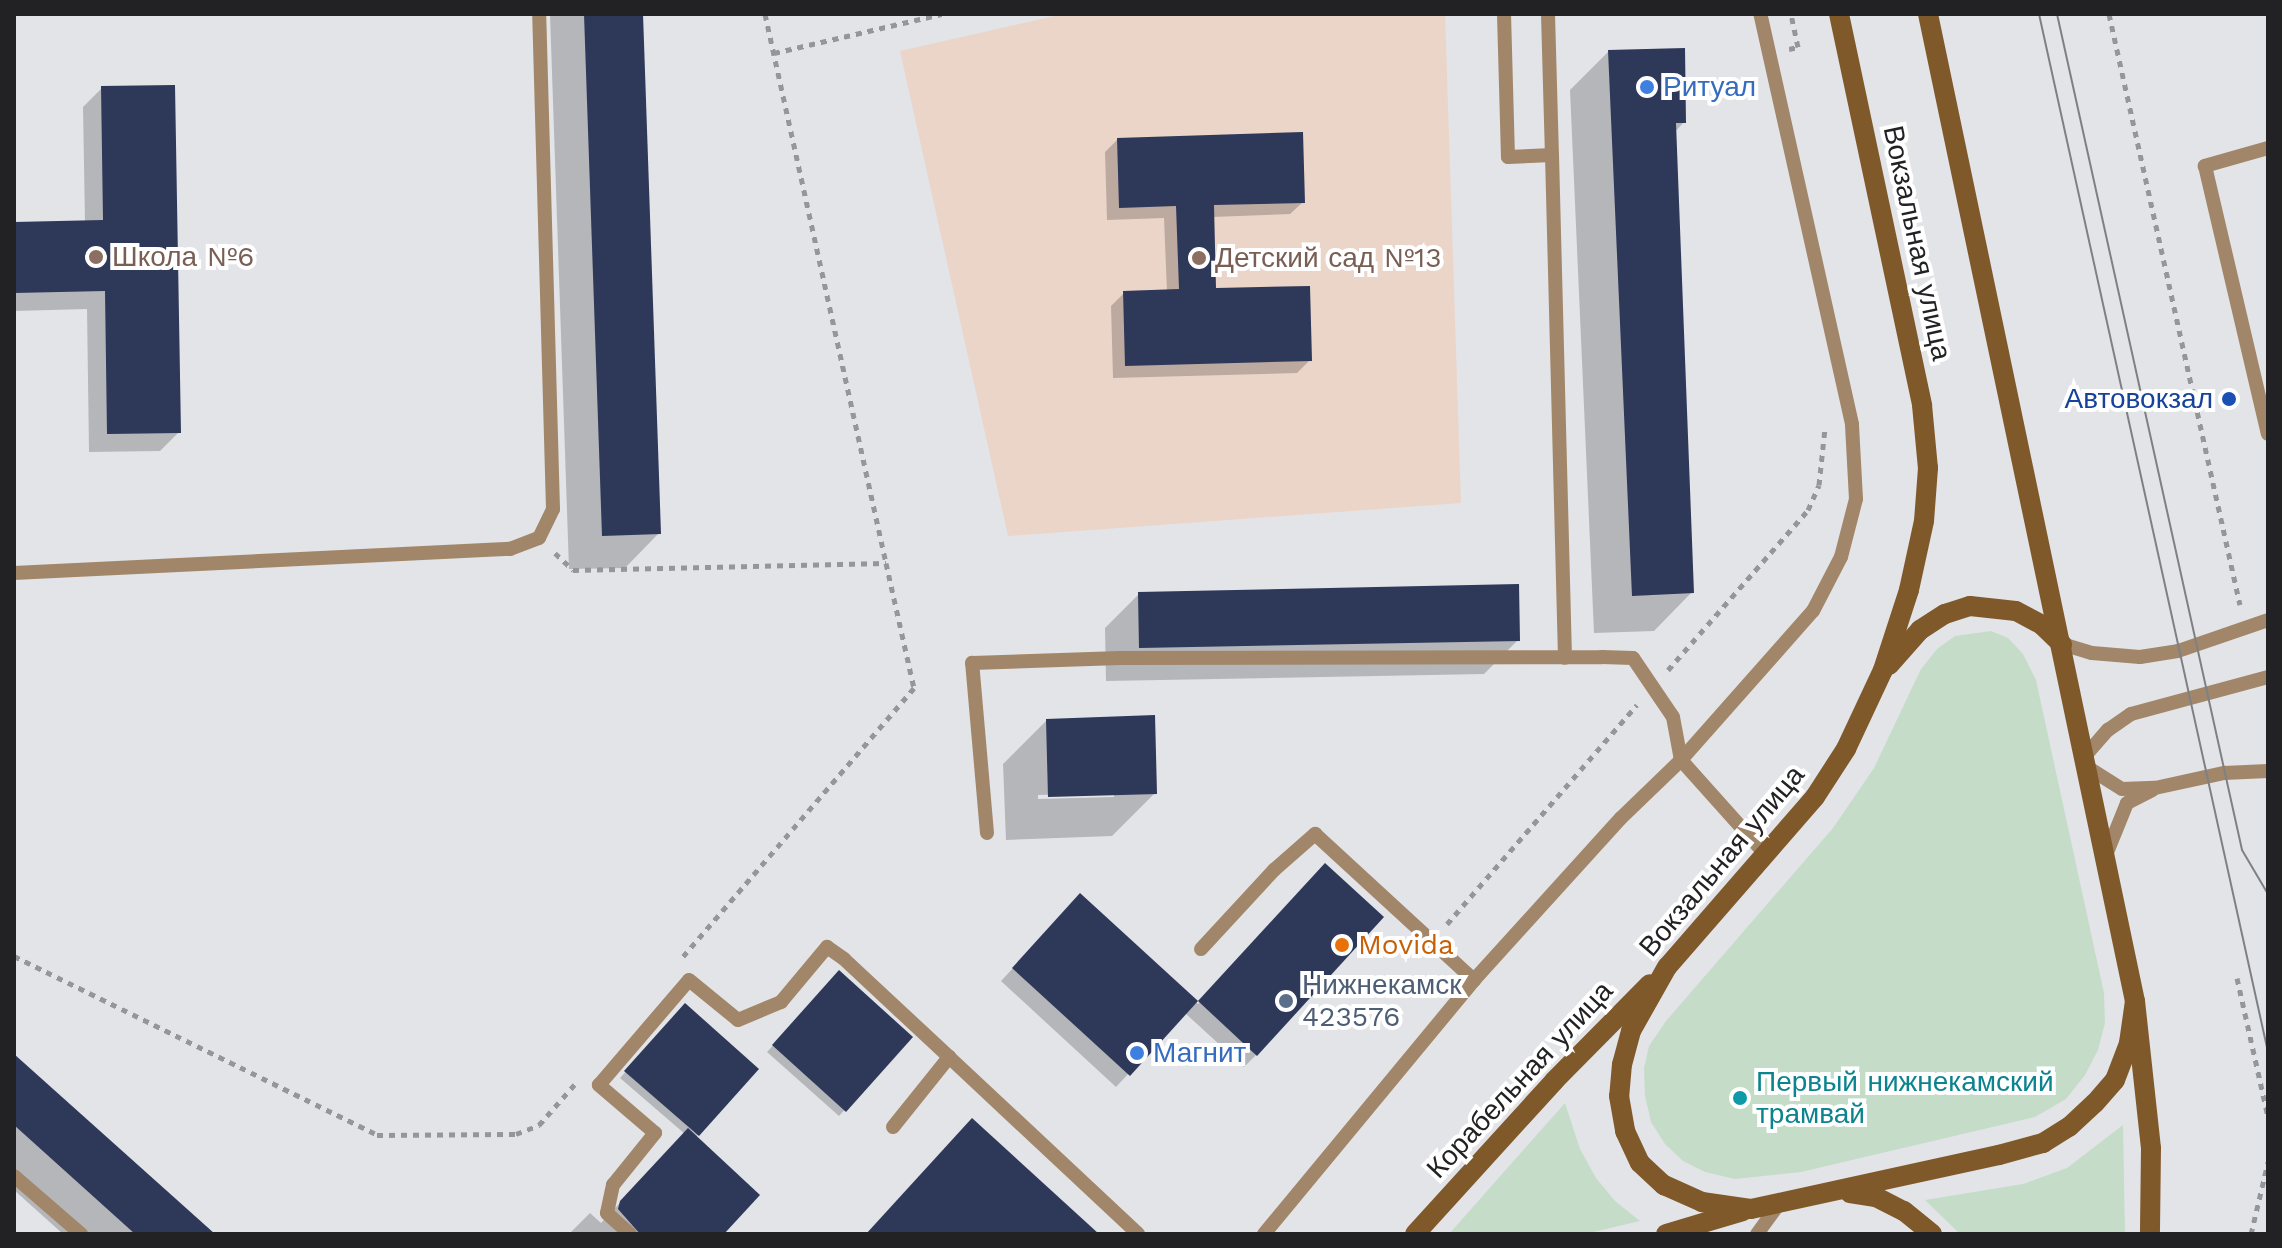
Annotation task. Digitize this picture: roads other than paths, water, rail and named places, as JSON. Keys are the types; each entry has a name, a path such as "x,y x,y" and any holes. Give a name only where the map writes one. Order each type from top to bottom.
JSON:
{"main road":[{"name":"Вокзальная улица","path":"1839,14 1922,405 1928,468 1918,549 1883,670 1846,749 1815,797 1667,967 1631,1031 1622,1064 1619,1096 1625,1131 1640,1163 1664,1185 1702,1202 1751,1209 1999,1155 2043,1143 2069,1127 2115,1080 2129,1043 2135,1001"},
{"name":"Вокзальная улица","path":"1928,14 2135,1001 2151,1148 2150,1234"},
{"name":"Вокзальная улица","path":"1883,670 1920,630 1945,614 1970,606 2016,611 2042,625 2062,644"},
{"name":"Корабельная улица","path":"1415,1234 1554,1081 1667,967"},
{"name":"Вокзальная улица","path":"1838,1191 1876,1197 1904,1211 1932,1234"},
{"path":"1666,1234 1751,1209"}],"lane":[{"path":"14,573 510,549 539,538 553,509 539,14"},
{"path":"1504,14 1508,157 1552,155"},
{"path":"1548,14 1565,658"},
{"path":"1264,1234 1474,980 1621,818 1681,760 1813,611 1841,557 1856,499 1852,424 1760,14"},
{"path":"2268,148 2205,166 2268,434"},
{"path":"2062,644 2092,653 2140,657 2178,651 2268,620"},
{"path":"987,833 972,663 1120,658 1633,658 1673,717 1681,760 1766,855"},
{"path":"2268,677 2131,714 2108,730 2086,762 2122,789 2155,788 2224,773 2268,771"},
{"path":"2106,855 2127,803 2155,788"},
{"path":"1201,949 1274,870 1315,834 1474,980"},
{"path":"630,1234 607,1213 613,1185 655,1133 599,1085 689,980 738,1020 781,1002 827,947 844,959 1138,1234"},
{"path":"893,1127 949,1057"},
{"path":"14,1176 81,1234"},
{"path":"1757,1234 1779,1204"}],"tram line":[{"path":"2039,14 2268,1052"},
{"path":"2057,14 2242,850 2268,894"}],"place":[{"name":"Ритуал","path":"1647,87"},
{"name":"Школа №6","path":"96,257"},
{"name":"Детский сад №13","path":"1199,258"},
{"name":"Автовокзал","path":"2229,399"},
{"name":"Movida","path":"1342,945"},
{"name":"Нижнекамск 423576","path":"1286,1001"},
{"name":"Магнит","path":"1137,1053"},
{"name":"Первый нижнекамский трамвай","path":"1740,1098"}]}
